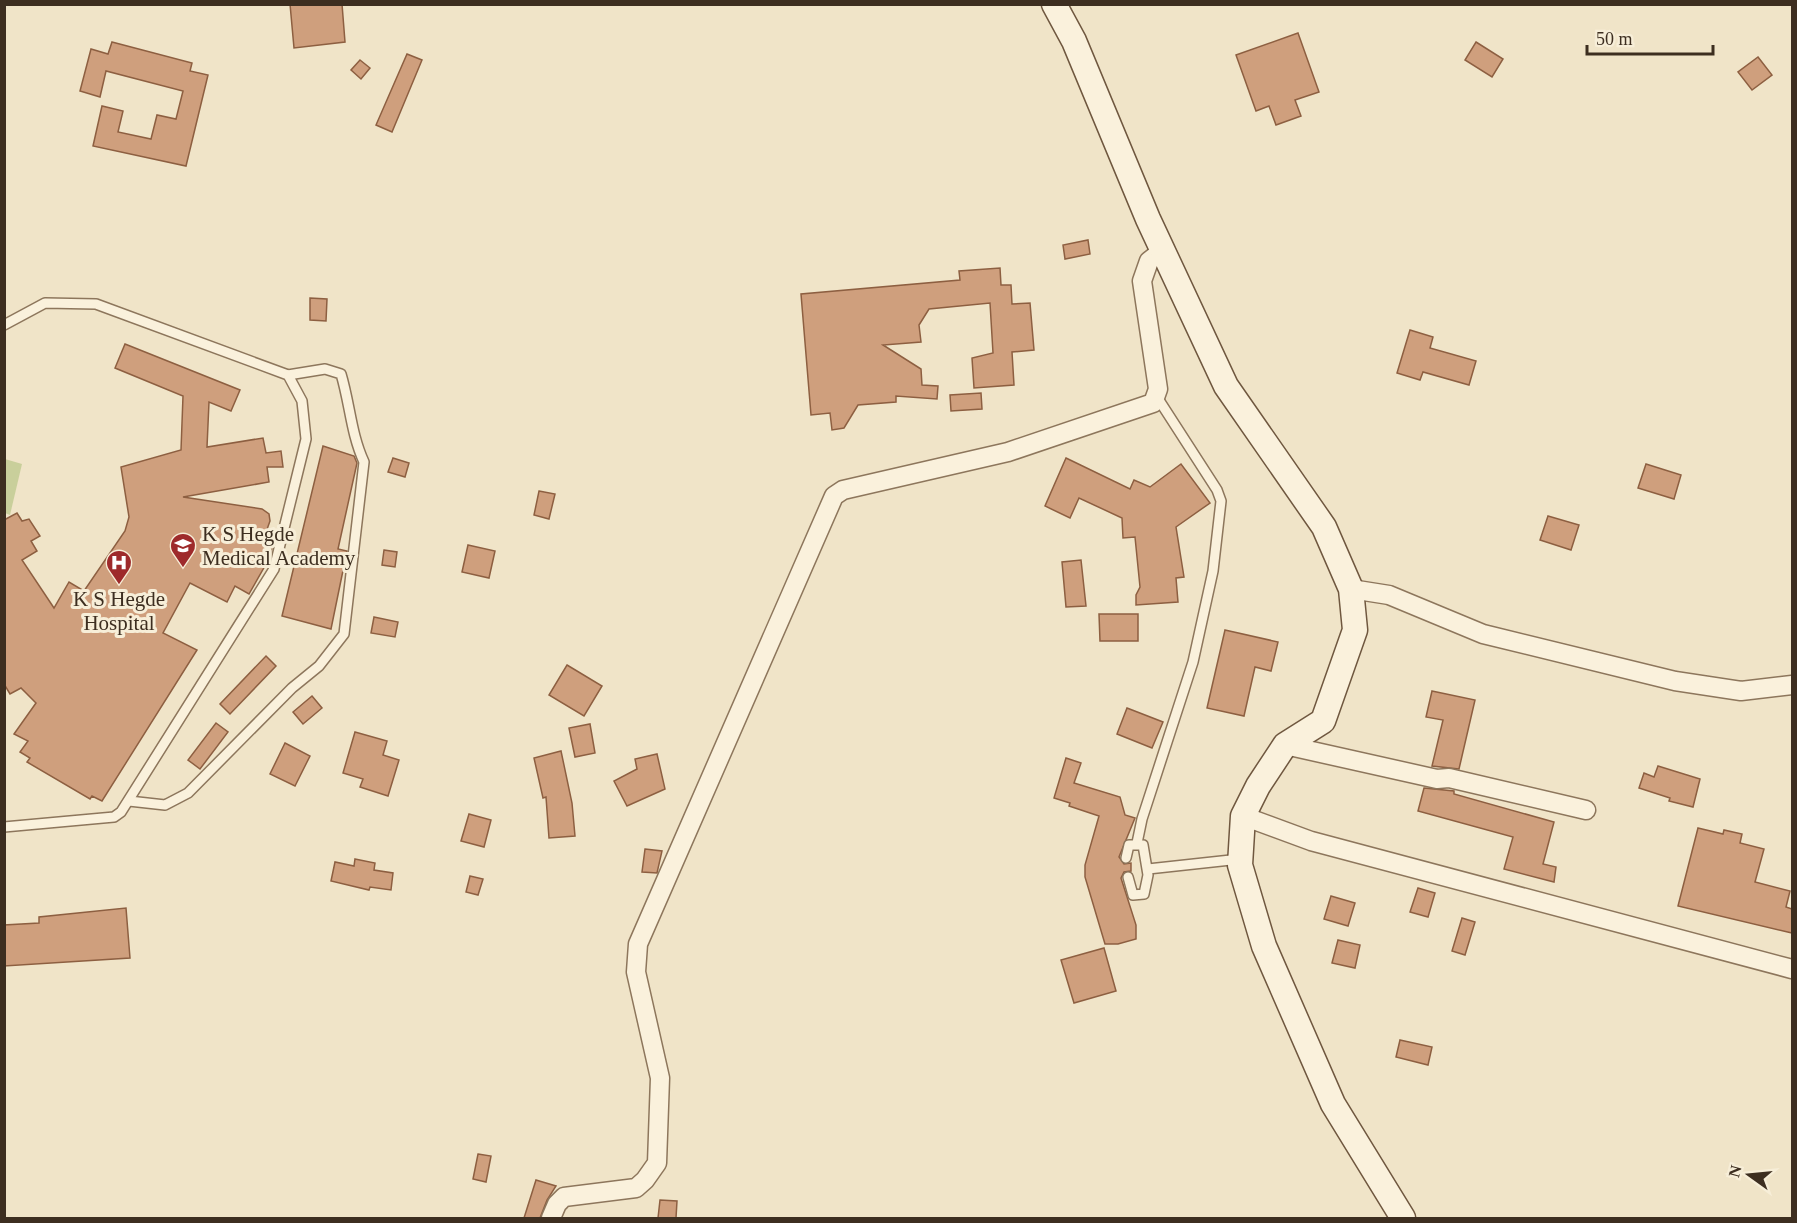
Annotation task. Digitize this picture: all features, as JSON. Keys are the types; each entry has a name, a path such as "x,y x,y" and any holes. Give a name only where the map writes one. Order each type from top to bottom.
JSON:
{"main road":[{"path":"1054,4 1074,41 1163,250 1226,386 1324,527 1351,589 1355,630 1323,721 1285,745 1258,786 1243,816 1240,859 1264,946 1333,1104 1403,1218"}],"street":[{"path":"552,1218 557,1204 564,1197 571,1194 627,1191 645,1180 657,1163 660,1078 636,972 638,944 834,496 843,490 1008,452 1147,406 1157,397 1142,281 1149,261 1163,250"},
{"path":"1351,589 1389,595 1483,634 1675,681 1741,691 1792,685"},
{"path":"1285,745 1437,779 1449,778 1586,810"},
{"path":"1243,816 1311,841 1792,969"}],"lane":[{"path":"4,325 45,303 96,304 288,375 325,369 341,374 349,400 353,438 364,462 352,585 344,634 319,666 292,688 188,793 165,805 129,801"},
{"path":"4,827 114,817 129,801 274,568 306,439 302,401 288,375"},
{"path":"1137,843 1142,819 1193,662 1213,571 1221,501 1217,490 1157,397"},
{"path":"1126,858 1130,845 1137,843 1144,847 1148,886 1141,896 1131,892 1128,877"},
{"path":"1148,869 1240,859"}],"green space":[{"path":"5,459 22,464 10,515 5,513"}],"building":[{"path":"290,4 342,4 345,42 294,48"},
{"path":"1298,33 1319,92 1295,100 1301,116 1276,125 1269,106 1256,111 1236,55"},
{"path":"112,42 192,63 190,71 208,75 186,166 93,146 102,106 123,111 118,132 151,139 157,115 176,119 183,91 106,71 100,97 80,91 91,49 108,54"},
{"path":"1476,42 1503,59 1492,77 1465,60"},
{"path":"407,54 422,60 392,132 376,125"},
{"path":"1758,57 1772,75 1752,90 1738,72"},
{"path":"360,60 370,68 361,79 351,70"},
{"path":"1088,240 1090,254 1065,259 1063,245"},
{"path":"1000,268 1001,285 1011,285 1012,304 1030,303 1034,350 1012,352 1014,385 974,388 972,358 993,353 990,303 929,309 919,325 921,342 883,345 921,369 922,385 938,386 937,399 896,396 896,402 858,405 844,428 832,430 830,413 811,415 801,294 960,280 959,271"},
{"path":"310,298 327,299 326,321 310,320"},
{"path":"1410,330 1433,337 1430,348 1476,361 1469,385 1423,372 1420,380 1397,373"},
{"path":"125,344 240,390 231,411 209,402 207,447 263,438 266,453 281,451 283,467 267,467 269,482 183,497 262,509 269,514 270,521 265,535 273,543 270,557 249,594 235,586 227,602 190,583 163,633 197,650 102,801 92,796 90,799 27,762 30,758 20,752 28,741 14,734 36,703 21,688 10,694 4,684 4,520 17,513 22,521 29,519 40,536 31,541 37,551 22,560 54,608 69,582 84,591 125,531 129,517 121,467 181,450 183,396 115,368"},
{"path":"981,393 982,409 951,411 950,395"},
{"path":"323,446 354,456 357,463 338,549 347,551 331,629 282,616"},
{"path":"393,458 409,463 405,477 388,472"},
{"path":"1066,458 1130,489 1134,480 1150,487 1181,464 1210,503 1176,527 1184,577 1176,578 1178,602 1136,605 1136,595 1140,587 1135,537 1123,538 1122,518 1079,498 1070,518 1045,506"},
{"path":"1646,464 1681,475 1674,499 1638,488"},
{"path":"539,491 555,494 549,519 534,515"},
{"path":"1548,516 1579,525 1571,550 1540,540"},
{"path":"468,545 495,551 489,578 462,572"},
{"path":"384,550 397,552 395,567 382,565"},
{"path":"1081,560 1086,606 1066,607 1062,562"},
{"path":"1099,614 1138,614 1138,641 1100,641"},
{"path":"374,617 398,622 395,637 371,633"},
{"path":"1225,630 1278,642 1271,671 1255,667 1244,716 1207,708"},
{"path":"266,656 276,666 230,714 220,704"},
{"path":"567,665 602,686 584,716 549,695"},
{"path":"1432,691 1475,700 1459,769 1432,766 1443,720 1426,717"},
{"path":"312,696 322,708 303,724 293,712"},
{"path":"1127,708 1163,722 1152,748 1117,734"},
{"path":"216,723 228,732 200,769 188,760"},
{"path":"590,724 595,753 575,757 569,728"},
{"path":"355,732 387,741 383,755 399,760 388,796 360,787 363,779 343,773"},
{"path":"285,743 310,756 295,786 270,774"},
{"path":"561,751 572,803 575,836 549,838 546,797 543,798 534,758"},
{"path":"657,754 665,789 627,806 614,781 637,769 635,759"},
{"path":"1066,758 1081,763 1074,783 1120,797 1125,815 1135,818 1119,857 1124,864 1131,863 1131,871 1124,872 1121,878 1136,925 1136,939 1118,944 1105,944 1085,877 1085,865 1099,816 1069,806 1070,803 1054,798"},
{"path":"1658,766 1700,779 1693,807 1669,801 1670,798 1639,788 1644,773 1654,777"},
{"path":"1424,788 1454,791 1454,794 1554,822 1543,864 1556,867 1554,882 1504,869 1513,837 1418,811"},
{"path":"469,814 491,820 484,847 461,841"},
{"path":"1698,828 1723,834 1724,830 1742,834 1740,843 1764,849 1755,882 1790,891 1786,907 1792,909 1792,933 1678,906"},
{"path":"645,849 662,851 657,873 642,872"},
{"path":"355,859 375,863 374,870 393,873 391,890 370,887 369,890 331,881 335,862 354,866"},
{"path":"470,876 483,879 478,895 466,892"},
{"path":"1418,888 1435,893 1428,917 1410,912"},
{"path":"1331,896 1355,903 1348,926 1324,919"},
{"path":"126,908 130,958 4,966 4,925 39,923 39,917"},
{"path":"1462,918 1475,922 1465,955 1452,951"},
{"path":"1338,940 1360,945 1355,968 1332,963"},
{"path":"1104,948 1116,991 1074,1003 1061,960"},
{"path":"1400,1040 1432,1047 1428,1065 1396,1057"},
{"path":"478,1154 491,1156 486,1182 473,1179"},
{"path":"536,1180 556,1186 540,1218 524,1218"},
{"path":"660,1200 677,1201 676,1218 658,1218"}],"place":[{"name":"K S Hegde Medical Academy","path":"183,569"},
{"name":"K S Hegde Hospital","path":"119,586"}]}
